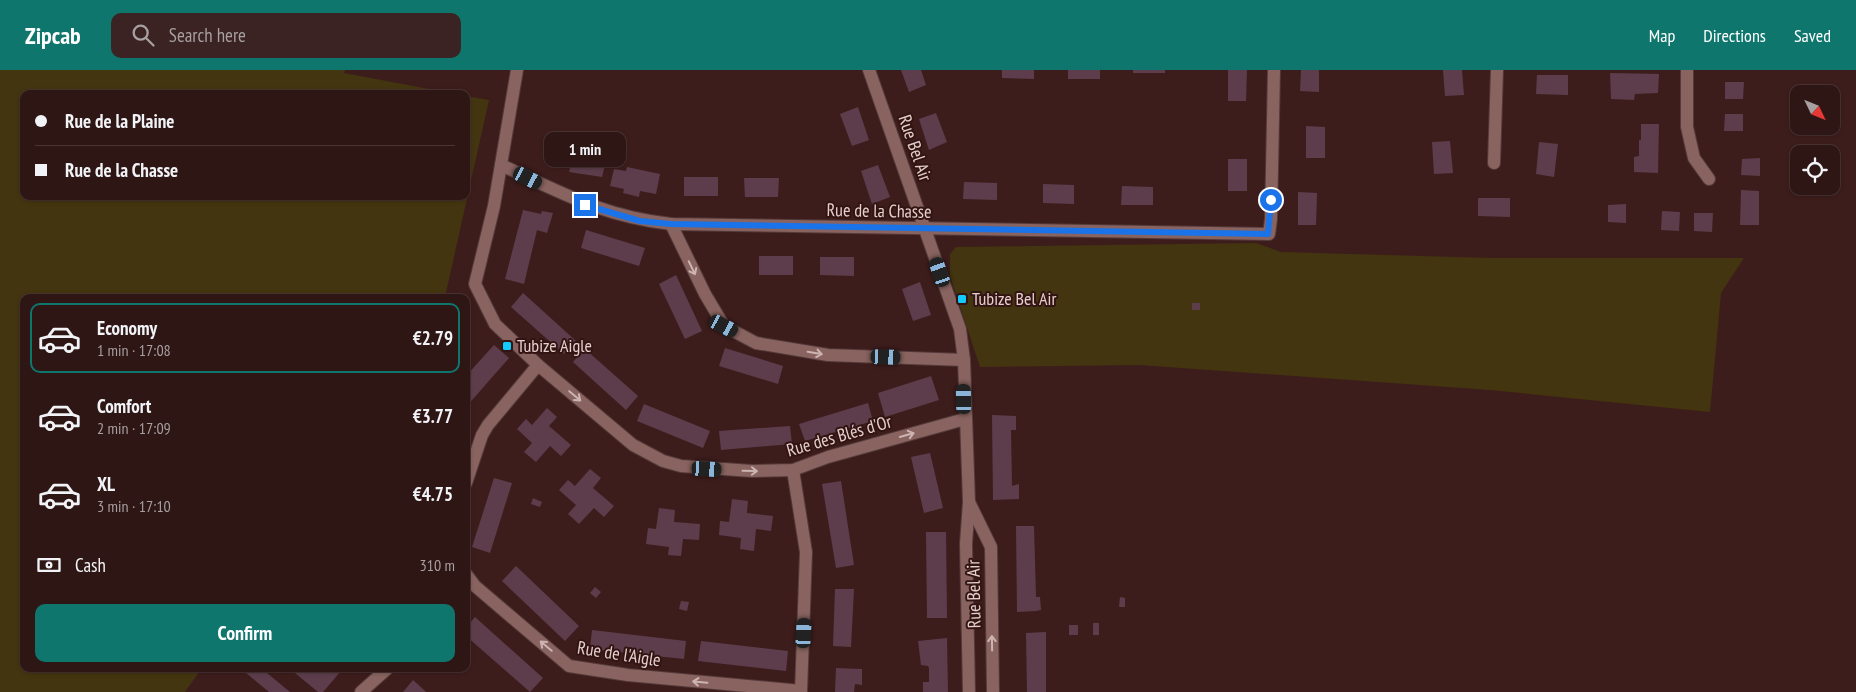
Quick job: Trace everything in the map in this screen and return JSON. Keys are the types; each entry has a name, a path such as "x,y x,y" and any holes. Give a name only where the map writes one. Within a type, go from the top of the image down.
{"street":[{"name":"Rue des Blés d'Or","path":"517,70 501,165 475,284 495,324 538,365 633,445 663,461 707,469 752,472 793,470 828,457 965,419"},
{"name":"Rue Bel Air","path":"869,70 960,329 964,360 969,502 966,544 969,692"},
{"name":"Rue de la Chasse","path":"501,165 585,205 626,218 671,224 1268,234 1271,219 1274,70"},
{"path":"1494,163 1497,70"},
{"path":"1687,70 1686,127 1694,158 1709,179"},
{"path":"671,224 705,294 724,326 756,343 828,355 964,360"},
{"path":"470,471 482,435 538,365"},
{"path":"793,470 806,552 801,692"},
{"name":"Rue Bel Air","path":"969,502 991,547 993,692"},
{"name":"Rue de l'Aigle","path":"471,590 569,666 628,675 801,692"},
{"path":"361,692 384,672"}],"shaded area":[{"path":"0,70 345,70 344,73 435,90 20,90 20,200 467,200 446,294 20,294 20,672 199,672 185,692 0,692"},
{"path":"470,97 489,100 470,185"},
{"path":"1256,243 1281,252 1491,258 1744,258 1721,293 1710,412 1490,390 1140,365 980,367 950,276 950,254 956,247"}],"building":[{"path":"901,70 921,70 926,85 909,92"},
{"path":"1002,70 1034,70 1034,79 1002,78"},
{"path":"1068,70 1100,70 1100,79 1068,79"},
{"path":"1133,70 1165,70 1165,73 1133,73"},
{"path":"1228,70 1247,70 1246,101 1228,101"},
{"path":"1301,70 1319,70 1319,92 1300,91"},
{"path":"1443,70 1462,70 1464,95 1445,96"},
{"path":"1610,73 1659,74 1658,93 1635,94 1634,100 1611,99"},
{"path":"1537,75 1568,75 1568,95 1536,94"},
{"path":"1725,82 1744,82 1743,99 1725,99"},
{"path":"858,107 869,140 852,146 840,114"},
{"path":"936,113 947,142 929,150 919,119"},
{"path":"1725,114 1743,114 1743,131 1724,131"},
{"path":"1641,124 1659,124 1658,173 1634,172 1634,157 1639,156"},
{"path":"1306,126 1325,127 1325,158 1306,158"},
{"path":"1450,141 1453,173 1434,174 1432,142"},
{"path":"1539,142 1558,144 1554,177 1536,174"},
{"path":"573,155 605,165 602,177 569,172"},
{"path":"1760,158 1760,176 1741,175 1742,159"},
{"path":"1228,159 1247,159 1247,191 1228,191"},
{"path":"878,165 890,197 872,204 861,171"},
{"path":"627,167 660,174 656,194 640,191 639,197 623,193 624,189 610,186 614,169 626,171"},
{"path":"684,177 718,177 718,196 684,196"},
{"path":"744,178 779,178 778,197 745,197"},
{"path":"964,182 997,183 997,200 963,199"},
{"path":"1043,184 1074,185 1074,204 1043,203"},
{"path":"1122,186 1153,187 1153,205 1121,205"},
{"path":"1741,190 1759,191 1759,225 1740,225"},
{"path":"1298,192 1317,193 1316,225 1298,225"},
{"path":"1478,198 1510,198 1510,217 1478,216"},
{"path":"1626,204 1626,223 1608,222 1608,205"},
{"path":"523,210 541,214 542,211 553,213 547,233 537,230 524,284 505,279"},
{"path":"1662,211 1680,212 1679,231 1661,230"},
{"path":"1694,213 1713,213 1712,232 1694,231"},
{"path":"586,230 645,248 639,266 581,248"},
{"path":"759,256 793,256 793,275 759,275"},
{"path":"820,257 854,257 854,276 820,275"},
{"path":"676,275 702,331 685,339 659,284"},
{"path":"920,282 931,315 913,321 902,289"},
{"path":"523,293 576,341 564,354 511,307"},
{"path":"1192,303 1200,303 1200,310 1192,310"},
{"path":"494,345 509,358 470,402 470,372"},
{"path":"725,348 783,366 778,384 719,366"},
{"path":"585,349 638,396 626,410 573,362"},
{"path":"931,376 939,400 885,417 878,393"},
{"path":"868,403 873,421 805,441 799,424"},
{"path":"644,404 710,431 703,448 637,421"},
{"path":"547,408 557,417 549,426 571,445 561,456 550,446 536,462 524,452 532,443 517,429 526,419 532,425"},
{"path":"992,415 1016,416 1016,430 1011,430 1012,486 1019,484 1019,499 993,500"},
{"path":"790,426 792,444 721,450 719,431"},
{"path":"930,453 943,508 924,513 911,457"},
{"path":"590,469 601,478 593,488 614,506 604,517 594,508 579,524 568,514 576,505 559,490 568,480 575,486"},
{"path":"494,478 512,483 490,553 472,547"},
{"path":"841,481 854,565 836,568 822,484"},
{"path":"533,498 542,502 540,507 531,504"},
{"path":"732,499 748,501 747,513 773,516 771,531 756,529 754,551 740,549 741,538 719,535 720,521 729,522"},
{"path":"659,508 675,510 674,522 700,524 699,540 683,539 681,556 668,555 669,547 646,544 648,528 656,529"},
{"path":"1016,526 1034,526 1036,597 1040,597 1041,610 1017,612"},
{"path":"926,532 946,532 947,618 927,618"},
{"path":"516,566 579,626 565,641 502,581"},
{"path":"595,587 601,592 596,598 590,593"},
{"path":"835,589 854,589 851,647 833,646"},
{"path":"1120,597 1125,598 1125,607 1119,607"},
{"path":"681,601 689,602 687,611 679,609"},
{"path":"475,617 543,678 530,692 470,640 470,623"},
{"path":"1093,623 1099,623 1099,635 1093,635"},
{"path":"1069,625 1078,625 1078,635 1069,635"},
{"path":"592,630 686,641 684,659 590,649"},
{"path":"1046,632 1046,692 1027,692 1026,633"},
{"path":"947,638 948,692 923,692 923,682 929,682 929,668 928,666 921,665 918,641"},
{"path":"701,641 788,651 786,671 698,661"},
{"path":"836,668 862,669 862,685 855,684 854,692 835,692"},
{"path":"245,672 266,672 290,692 269,692"},
{"path":"294,672 340,672 323,692 318,692"},
{"path":"413,680 424,690 426,692 403,692"}],"place":[{"name":"Tubize Bel Air","path":"962,299"},
{"name":"Tubize Aigle","path":"507,346"}],"route":[{"path":"585,205 640,221 671,224 1268,234 1271,219 1271,200"}]}
